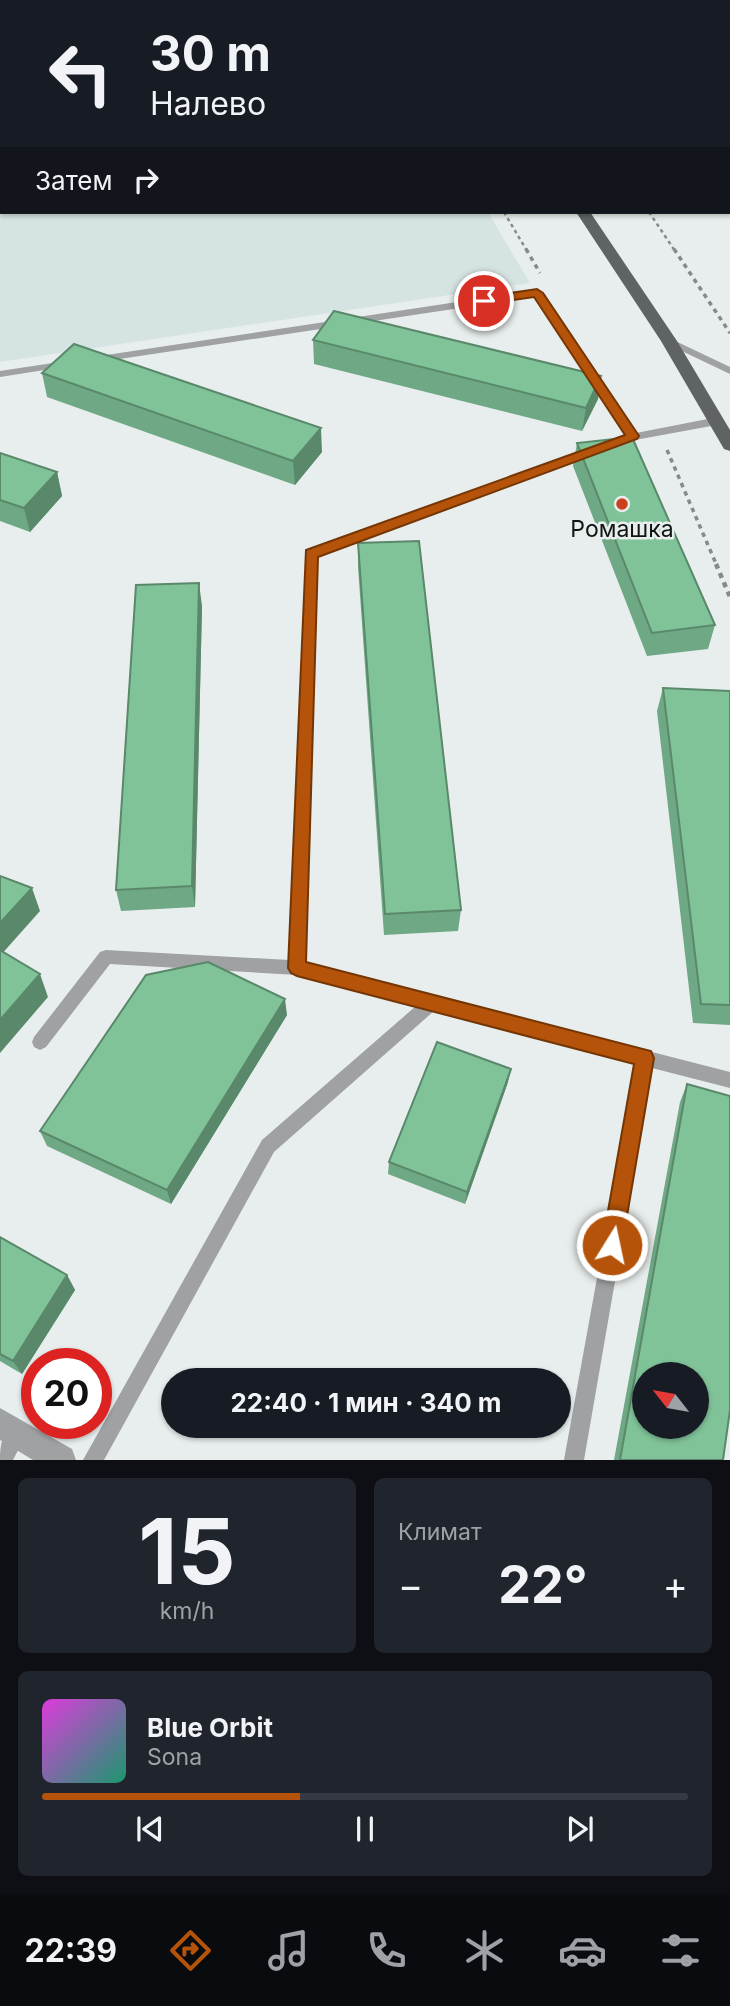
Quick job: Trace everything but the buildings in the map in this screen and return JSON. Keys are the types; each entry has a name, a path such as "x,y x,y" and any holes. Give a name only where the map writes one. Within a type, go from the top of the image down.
{"main road":[{"path":"584,214 669,341 730,444"}],"street":[{"path":"9,1428 61,1460"}],"lane":[{"path":"0,374 537,293 632,436"},
{"path":"669,341 729,370"},
{"path":"297,968 311,554 632,436 718,421"},
{"path":"40,1042 106,957 297,968 730,1080"},
{"path":"93,1460 268,1146 432,1002"},
{"path":"574,1460 645,1058"},
{"path":"2,1460 9,1428"}],"path":[{"path":"650,214 730,333"},
{"path":"659,432 730,597"}],"shaded area":[{"path":"0,214 489,214 530,283 0,362"}],"place":[{"name":"Ромашка","path":"622,504"}],"route":[{"path":"484,301 537,293 632,436 311,554 297,968 645,1058 612,1245"}]}
